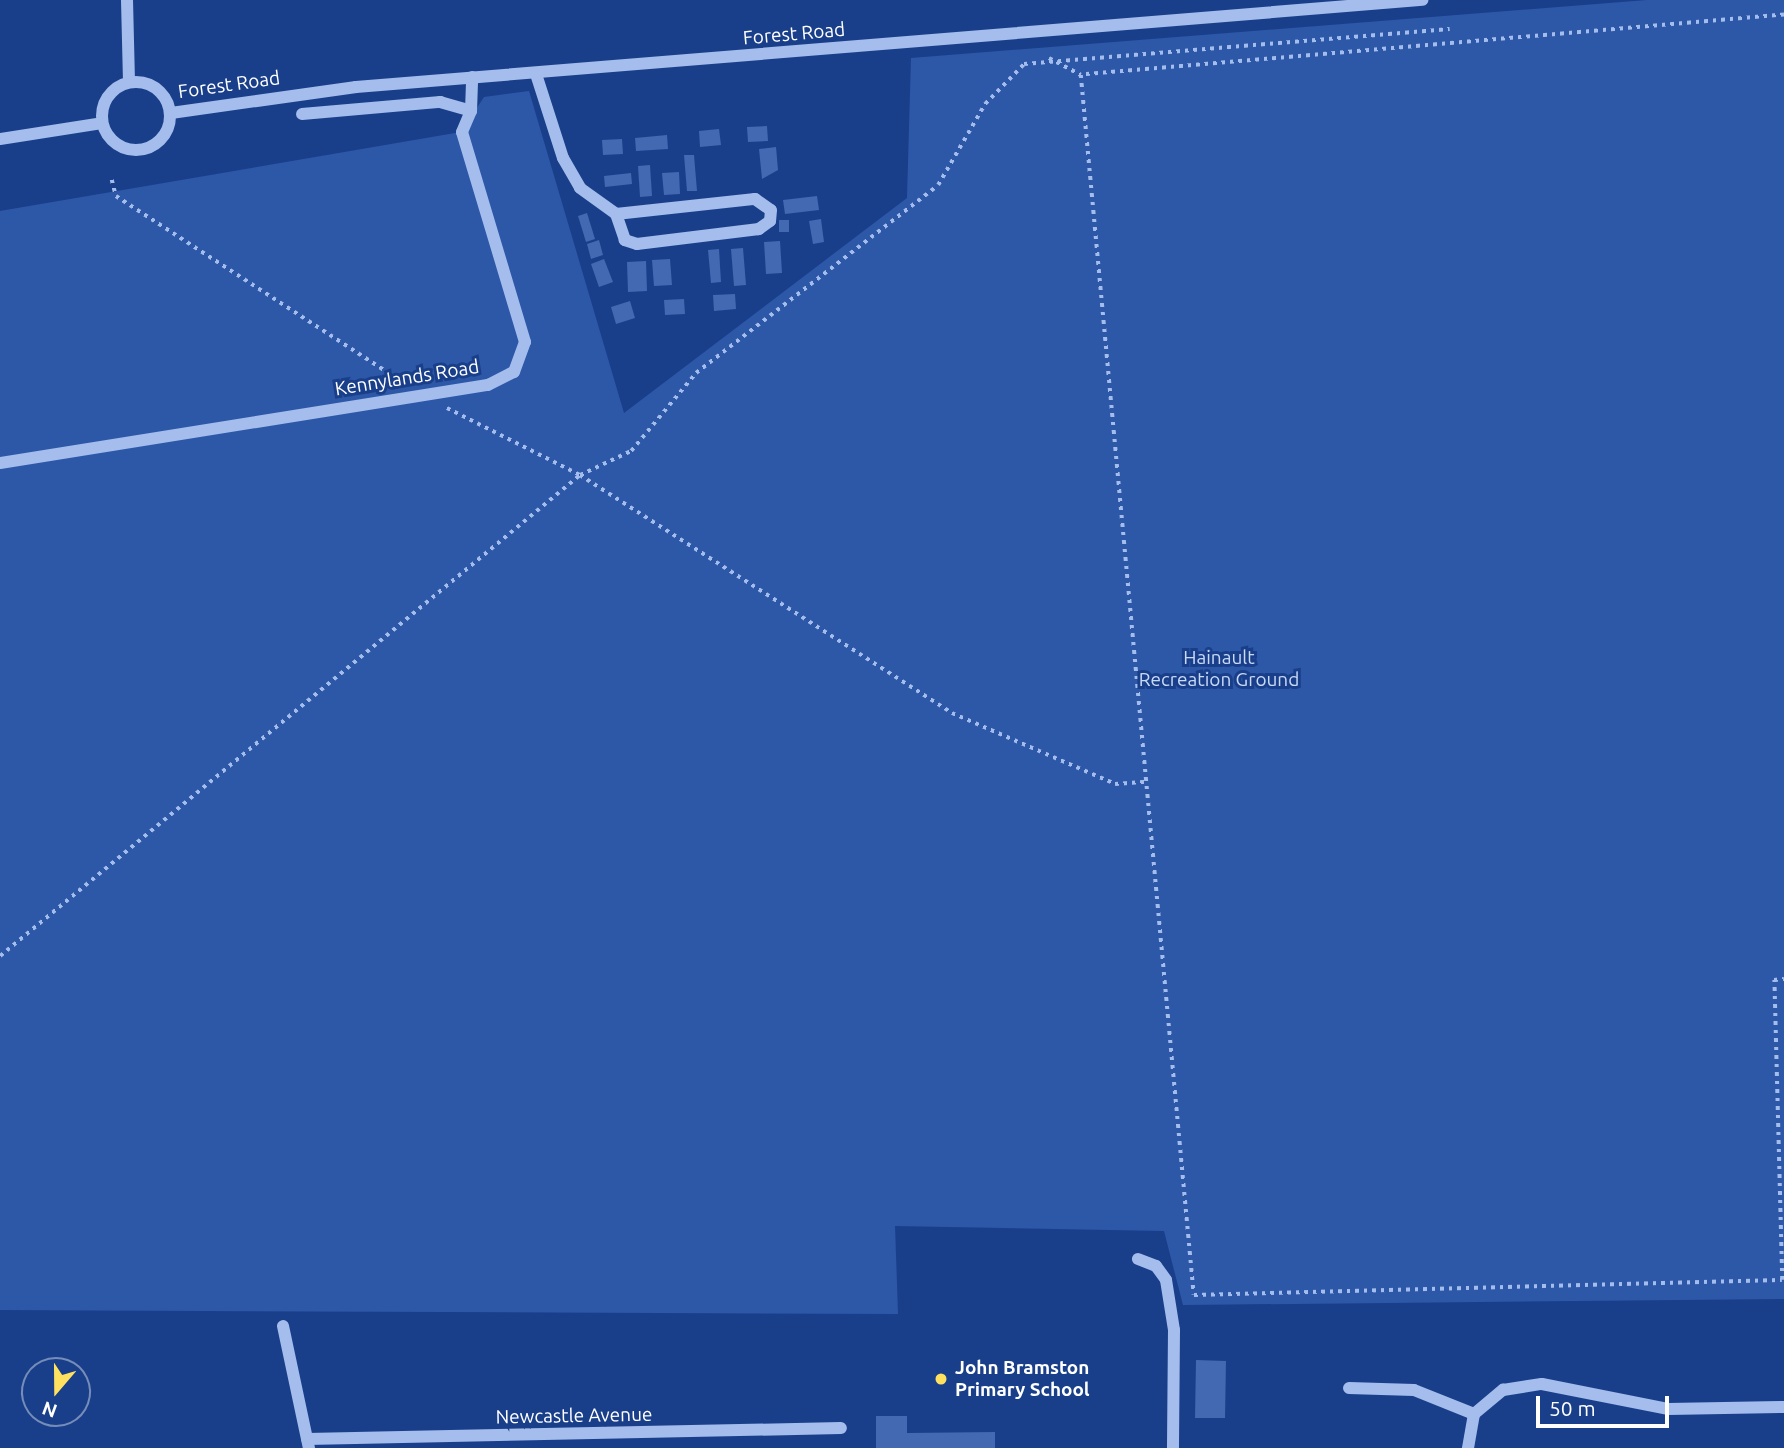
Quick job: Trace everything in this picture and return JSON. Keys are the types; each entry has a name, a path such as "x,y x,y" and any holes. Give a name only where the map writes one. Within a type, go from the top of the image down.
{"street":[{"path":"127,0 129,82"},
{"name":"Forest Road","path":"170,113 471,78 1422,0"},
{"path":"536,74 563,158 580,188 616,214 625,240 637,244 759,229 770,221 771,210 755,199 616,214"},
{"name":"Kennylands Road","path":"0,463 488,385 514,372 525,342 462,132 471,111 471,78"},
{"path":"129,82 154,85 170,113 164,136 142,150 119,146 102,123 105,99 129,82"},
{"path":"302,114 440,102 471,111"},
{"path":"0,139 102,123"},
{"path":"1138,1259 1156,1266 1166,1280 1174,1329 1173,1448"},
{"path":"283,1326 308,1443"},
{"path":"1468,1448 1474,1414 1503,1390 1542,1384 1668,1409 1784,1407"},
{"path":"1349,1388 1414,1390 1474,1414"},
{"name":"Newcastle Avenue","path":"308,1443 526,1442 841,1427"},
{"path":"727,1433 727,1448"}],"path":[{"path":"1049,58 1081,75 1784,15"},
{"path":"1081,75 1194,1295 1783,1280 1774,980 1784,979"},
{"path":"0,956 580,475 952,713 1115,784 1146,782"}],"green space":[{"name":"Hainault Recreation Ground","path":"1647,0 1784,0 1784,1299 1183,1305 1164,1231 895,1226 898,1314 0,1310 0,211 461,132 484,97 529,91 624,413 907,198 911,58"}],"building":[{"path":"767,126 768,141 748,142 747,127"},
{"path":"719,129 721,145 700,147 699,131"},
{"path":"667,135 668,149 636,151 635,138"},
{"path":"622,139 623,154 603,155 602,140"},
{"path":"776,147 778,170 762,179 759,149"},
{"path":"684,155 694,155 697,191 687,191"},
{"path":"650,165 652,196 640,197 638,166"},
{"path":"679,172 680,194 664,195 662,173"},
{"path":"631,173 632,184 605,187 604,176"},
{"path":"817,196 819,210 785,214 783,200"},
{"path":"587,213 595,239 586,242 578,216"},
{"path":"821,219 824,242 813,244 809,221"},
{"path":"779,220 789,220 789,232 779,232"},
{"path":"599,240 603,255 591,259 587,244"},
{"path":"780,241 782,273 766,274 764,242"},
{"path":"743,248 746,285 734,286 731,249"},
{"path":"719,249 721,282 711,283 708,250"},
{"path":"604,259 613,282 599,287 591,264"},
{"path":"670,259 672,285 654,286 652,260"},
{"path":"646,261 647,291 628,292 627,262"},
{"path":"735,294 736,309 714,311 713,295"},
{"path":"684,299 685,314 665,315 664,300"},
{"path":"630,301 635,318 616,324 611,307"},
{"path":"1196,1360 1226,1361 1225,1418 1195,1418"},
{"path":"876,1416 907,1416 907,1433 995,1432 995,1448 876,1448"}],"place":[{"name":"John Bramston Primary School","path":"941,1379"}]}
